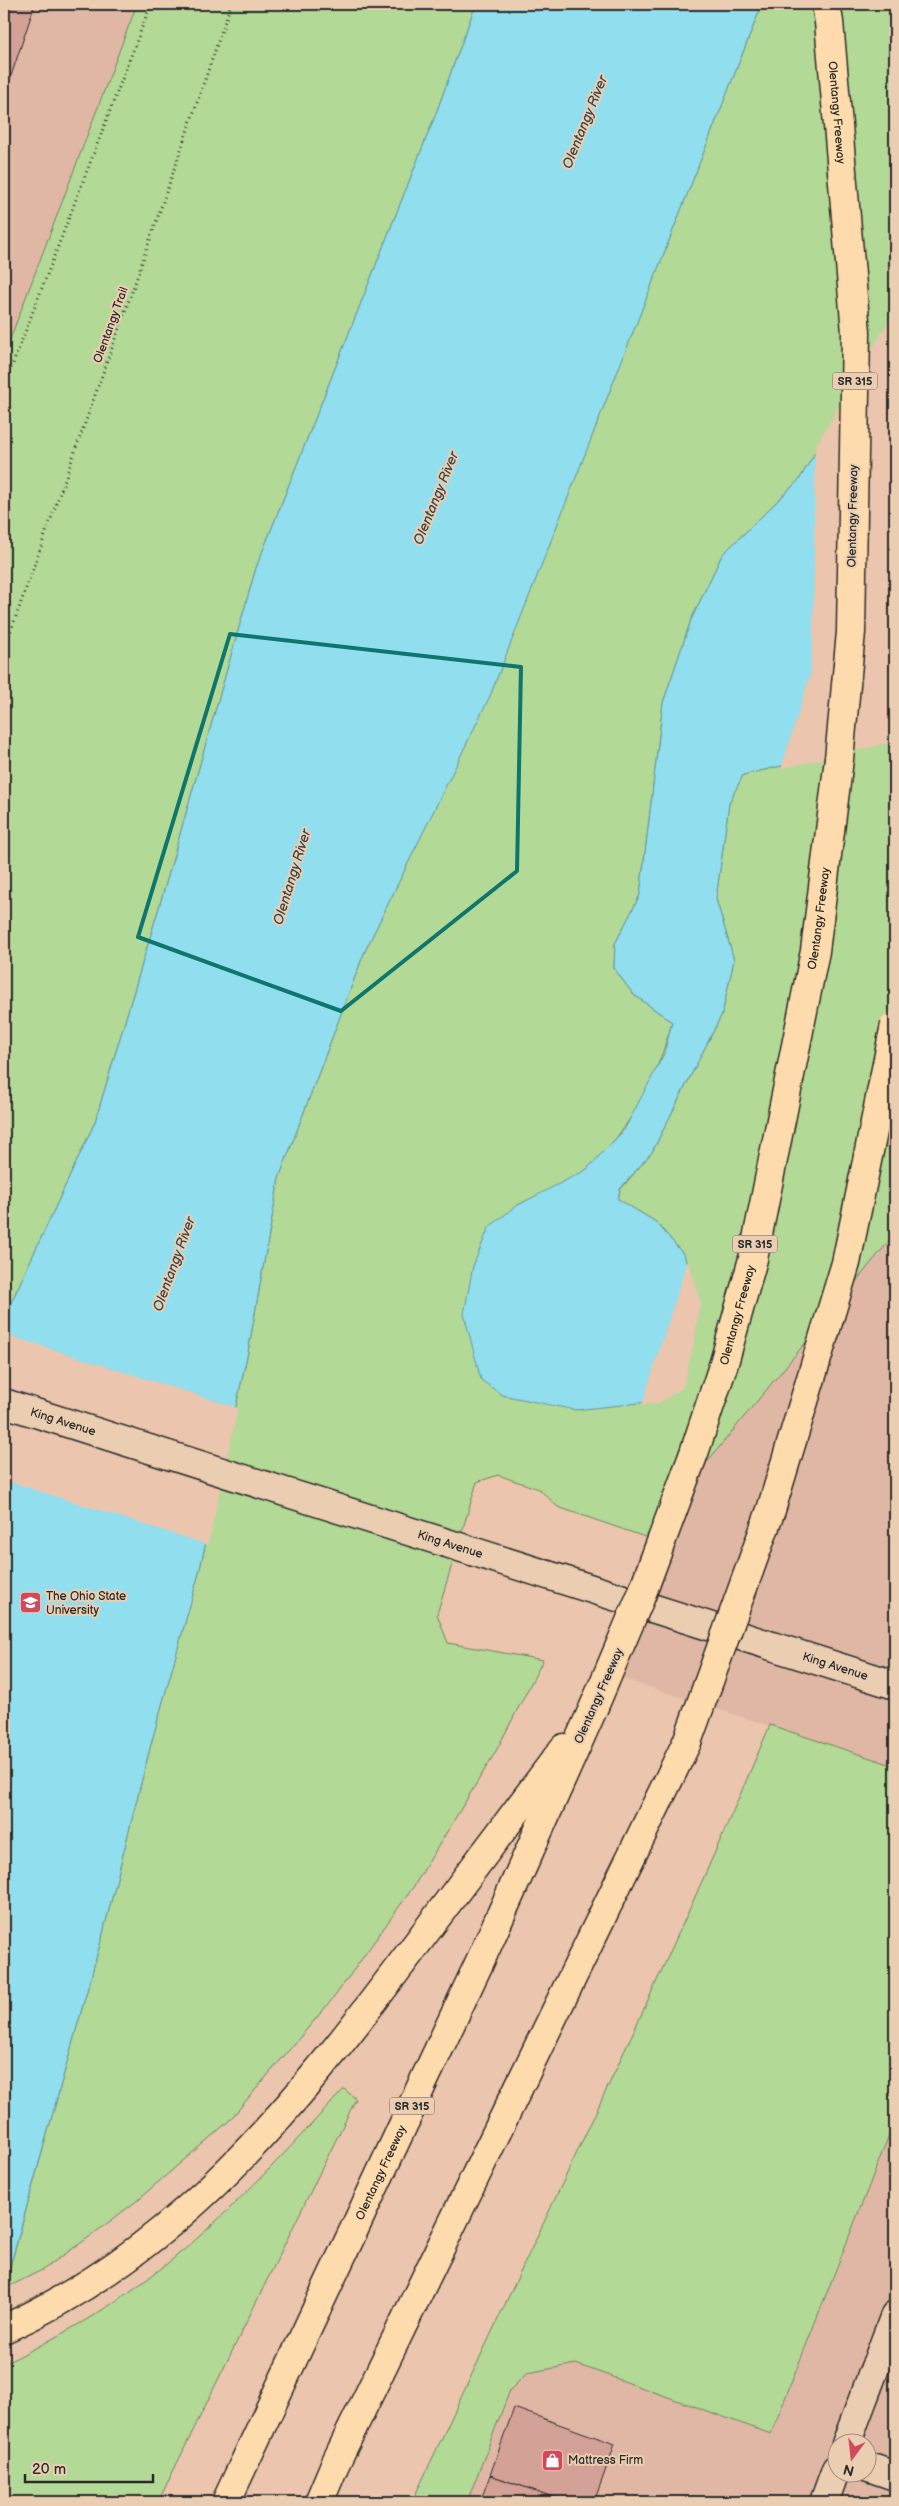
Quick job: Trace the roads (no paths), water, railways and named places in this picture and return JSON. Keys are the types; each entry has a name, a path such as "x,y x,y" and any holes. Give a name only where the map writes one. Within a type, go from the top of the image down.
{"highway":[{"name":"Olentangy Freeway","path":"226,2502 482,1957 616,1658 694,1453 724,1363 752,1259 815,952 839,759 851,632 856,332 826,4"},
{"path":"318,2502 687,1742 771,1510 846,1262 895,1025"},
{"path":"4,2330 84,2288 137,2251 232,2170 277,2122 335,2052 593,1709"}],"street":[{"name":"King Avenue","path":"4,1403 895,1685"},
{"path":"850,2434 895,2315"},
{"path":"876,2469 895,2476"},
{"path":"824,2502 830,2484"}],"water":[{"name":"Olentangy River","path":"476,4 762,4 490,696 364,953 279,1178 248,1352 199,1573 151,1744 102,1937 4,2288 4,1327 10,1305 95,1122 163,894 256,568 435,116"},
{"path":"892,322 895,739 743,775 729,803 716,899 734,960 722,1014 652,1152 620,1189 618,1199 656,1222 684,1255 698,1301 658,1401 575,1410 502,1395 481,1380 464,1314 473,1266 489,1227 516,1206 586,1170 624,1130 664,1054 672,1022 633,994 614,968 615,944 640,895 663,703 691,620 722,555 799,480"}],"place":[{"name":"The Ohio State University","path":"30,1603"},
{"name":"Mattress Firm","path":"552,2460"}]}
